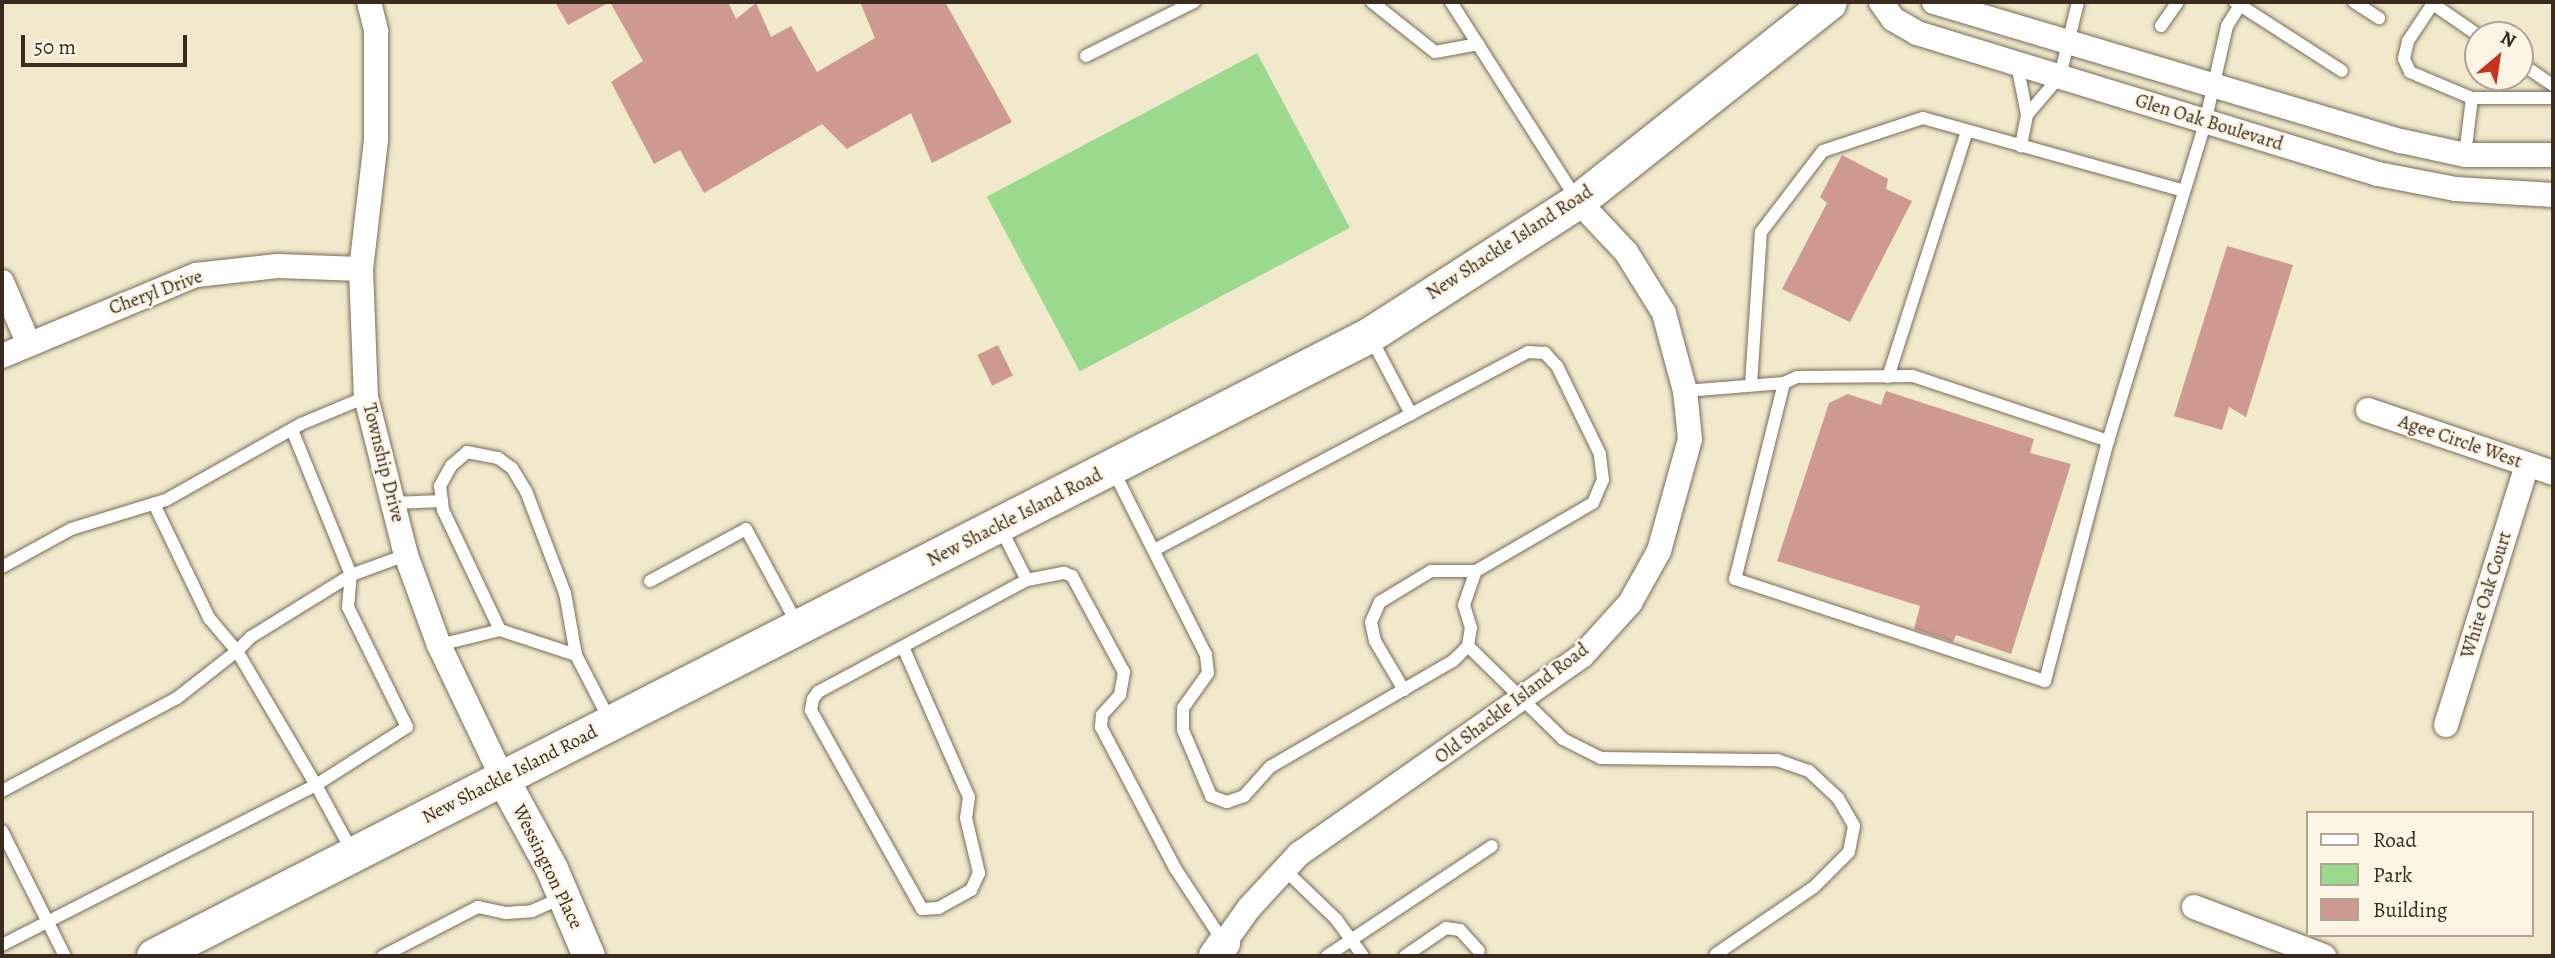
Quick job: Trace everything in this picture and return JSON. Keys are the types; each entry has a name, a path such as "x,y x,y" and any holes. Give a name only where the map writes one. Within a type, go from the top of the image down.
{"main road":[{"name":"New Shackle Island Road","path":"154,956 1000,527 1369,335 1578,201 1829,2"}],"street":[{"name":"Township Drive","path":"369,2 376,31 376,140 361,269 366,397 406,555 439,645 503,779"},
{"name":"Glen Oak Boulevard","path":"1881,2 1893,19 1917,33 2205,123 2418,183 2513,195 2553,195"},
{"name":"Glen Oak Boulevard","path":"1934,2 2333,124 2465,156 2553,155"},
{"name":"Old Shackle Island Road","path":"1219,950 1299,855 1582,656 1630,603 1659,551 1690,439 1685,391 1664,313 1626,251 1578,201"},
{"name":"Cheryl Drive","path":"2,356 28,342 196,275 278,266 361,269"},
{"path":"2,282 28,342"},
{"name":"Agee Circle West","path":"2368,410 2553,473"},
{"name":"White Oak Court","path":"2446,725 2527,465"},
{"name":"Wessington Place","path":"503,779 564,897 589,956"},
{"path":"2194,907 2324,956"}],"lane":[{"path":"1086,56 1194,2"},
{"path":"1371,2 1435,52 1478,44"},
{"path":"2027,115 2060,76 2078,2"},
{"path":"2161,26 2178,2"},
{"path":"2354,2 2379,18"},
{"path":"1457,3 1478,44 1578,201"},
{"path":"1784,383 1735,579 2045,681 2108,441 2205,123 2211,86 2227,26 2239,3 2342,71"},
{"path":"2464,25 2434,3 2408,41 2404,60 2410,72 2472,97 2553,97"},
{"path":"2017,63 2027,115 2021,146"},
{"path":"2534,72 2553,85"},
{"path":"2465,156 2472,97"},
{"path":"1752,385 1761,232 1823,151 1923,118 1966,134 2021,146 2184,191"},
{"path":"1888,377 1966,134"},
{"path":"1369,335 1411,414"},
{"path":"1153,550 1528,352 1545,353 1557,366 1600,454 1603,480 1593,503 1476,571 1431,571 1380,602 1371,622 1375,640 1404,690"},
{"path":"1685,391 1784,383 1797,377 1913,376 2108,441"},
{"path":"2,567 71,529 154,504 292,430 366,397"},
{"path":"2,946 316,785 407,727 348,607 351,575 292,430"},
{"path":"499,630 442,501 440,486 451,466 467,452 498,458 512,468 526,491 565,593 576,655 612,724"},
{"path":"1112,468 1206,655 1208,673 1183,708 1183,730 1211,796 1227,802 1244,796 1270,768 1452,661 1468,646 1471,628 1464,605 1476,571"},
{"path":"392,503 442,501"},
{"path":"154,504 209,618 237,651 353,853"},
{"path":"1000,527 1027,580"},
{"path":"650,581 746,529 800,629"},
{"path":"2,791 177,698 251,637 351,575 406,555"},
{"path":"903,647 969,797 966,818 979,873 971,890 929,911 917,901 811,710 818,692 1027,580 1072,576 1111,648 1125,681 1120,695 1102,715 1101,727 1219,950"},
{"path":"439,645 499,630 576,655"},
{"path":"1468,646 1563,739 1601,758 1777,760 1809,771 1838,797 1854,826 1849,852 1814,887 1716,954"},
{"path":"2,831 65,956"},
{"path":"1327,956 1492,846"},
{"path":"1284,870 1336,919 1363,956"},
{"path":"383,956 478,908 506,913 532,911 564,897"},
{"path":"1405,956 1446,928 1460,930 1479,951"}],"green space":[{"path":"1257,53 1350,228 1080,371 987,197"}],"building":[{"path":"555,2 610,2 568,25"},
{"path":"610,2 728,2 736,19 756,3 771,37 791,26 817,72 875,38 860,2 945,2 1012,122 932,163 911,113 847,149 822,124 704,193 680,150 654,164 611,82 643,61"},
{"path":"1842,155 1888,179 1886,189 1912,201 1850,322 1782,289 1827,203 1820,197"},
{"path":"2227,246 2293,265 2246,417 2229,407 2222,430 2174,416"},
{"path":"998,345 1013,376 992,386 977,355"},
{"path":"1886,391 2034,439 2030,453 2071,464 2011,654 1956,635 1953,642 1914,629 1920,606 1777,561 1829,403 1848,394 1881,405"}]}
